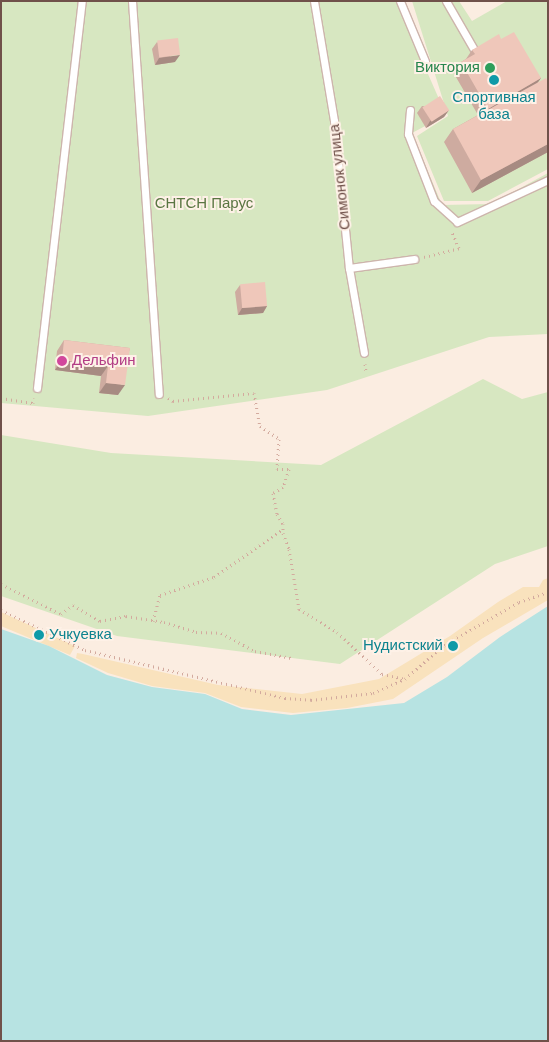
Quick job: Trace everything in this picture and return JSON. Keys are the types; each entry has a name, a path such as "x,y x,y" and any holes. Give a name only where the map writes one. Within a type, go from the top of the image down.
{"lane":[{"path":"37,388 82,1"},
{"path":"132,1 159,394"},
{"name":"Симонок улица","path":"314,1 334,121 349,268 364,353"},
{"path":"400,1 425,61"},
{"path":"446,1 476,53"},
{"path":"410,110 408,134 434,200 457,222 548,180"},
{"path":"349,268 414,259"}],"path":[{"path":"414,259 460,248 452,233 457,222"},
{"path":"1,398 33,403 37,388"},
{"path":"159,394 174,401 254,392 260,426 279,439 277,469 289,469 283,487 272,493 289,549 299,609 337,632 382,674 405,679"},
{"path":"153,621 160,596 214,577 283,528"},
{"path":"1,584 62,614 73,605 100,621 126,616 196,632 221,633 255,651 291,658"},
{"path":"1,610 85,650 285,698 311,700 373,693 405,679 444,644 519,602 548,592"}],"green space":[{"name":"СНТСН Парус","path":"1,1 396,1 446,115 412,133 442,205 491,204 548,173 548,334 489,337 327,390 148,416 1,403"},
{"name":"Виктория","path":"412,1 459,1 472,21 507,1 548,1 548,169 488,201 444,201 417,136 448,116"},
{"path":"483,379 522,399 548,392 548,546 495,564 340,664 117,636 1,596 1,435 111,453 321,465"}],"sand":[{"name":"Нудистский","path":"548,578 548,600 483,638 393,699 347,708 293,713 241,707 205,693 152,686 108,673 76,658 77,653 218,685 302,694 379,679 450,636 523,587 539,587 543,580"},
{"name":"Учкуевка","path":"1,612 75,646 70,655 1,626"}],"water":[{"path":"548,606 548,1041 1,1041 1,629 49,646 107,675 152,687 205,694 242,709 291,715 404,703 447,677 500,637"}],"building":[{"name":"Спортивная база","path":"514,32 541,78 488,109 461,62 475,54 472,50 499,34 501,39"},
{"path":"178,38 180,55 159,57 157,41"},
{"path":"546,78 548,82 548,144 481,180 453,129"},
{"path":"440,96 449,110 432,122 422,107"},
{"path":"265,282 267,306 242,308 240,284"},
{"path":"64,340 130,348 125,385 106,383 108,366 62,360"}],"place":[{"name":"Виктория","path":"490,68"},
{"name":"Спортивная база","path":"494,80"},
{"name":"Дельфин","path":"62,361"},
{"name":"Учкуевка","path":"39,635"},
{"name":"Нудистский","path":"453,646"}]}
